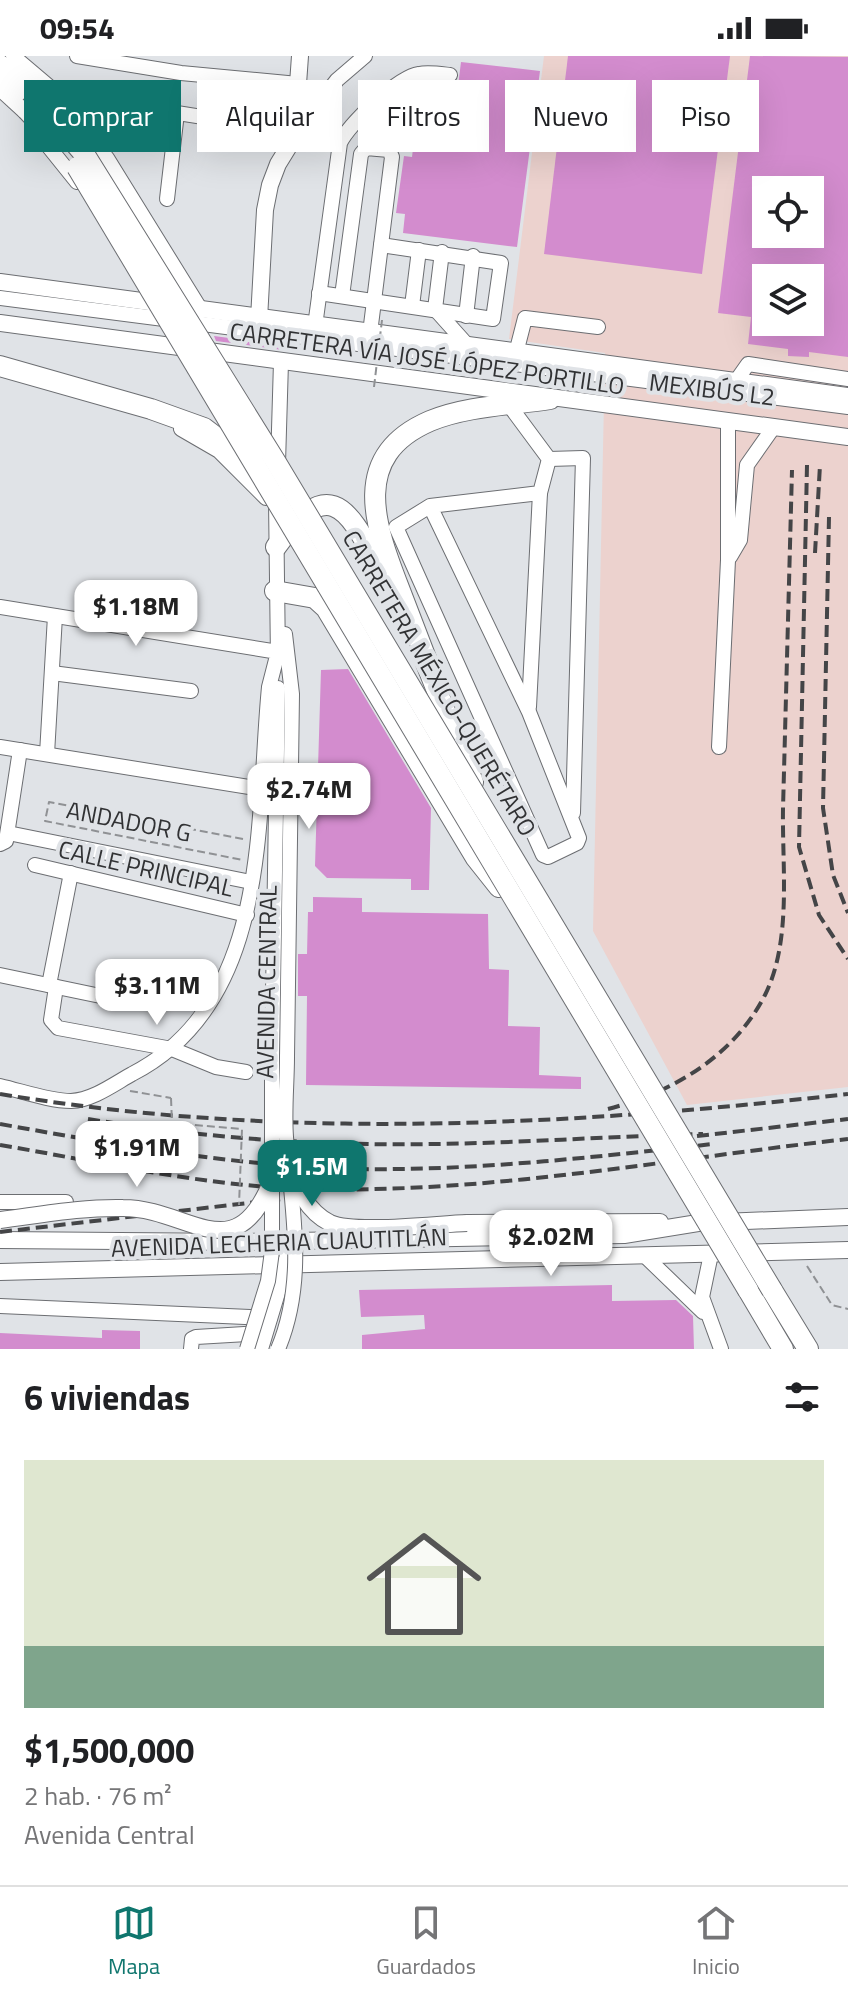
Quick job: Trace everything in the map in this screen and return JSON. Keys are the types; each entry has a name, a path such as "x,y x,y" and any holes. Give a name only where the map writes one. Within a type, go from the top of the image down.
{"highway":[{"name":"CARRETERA MÉXICO-QUERÉTARO","path":"0,65 24,95"},
{"name":"CARRETERA MÉXICO-QUERÉTARO","path":"0,88 24,99"},
{"name":"CARRETERA MÉXICO-QUERÉTARO","path":"67,152 261,472 520,913 779,1344"},
{"name":"CARRETERA MÉXICO-QUERÉTARO","path":"82,152 478,797 808,1349"},
{"path":"0,366 151,409 204,428 261,472"},
{"path":"478,797 378,534 373,513 377,476 392,449 429,422 550,399"},
{"path":"276,547 304,511 325,506 347,514 368,546 432,674"},
{"path":"275,591 315,598 336,623 476,858 520,913"}],"main road":[{"path":"298,80 300,56"},
{"path":"259,319 265,210 270,185 287,152"},
{"name":"CARRETERA VÍA JOSÉ LÓPEZ PORTILLO","path":"0,282 848,396"},
{"name":"CARRETERA VÍA JOSÉ LÓPEZ PORTILLO","path":"0,323 848,437"},
{"path":"288,1164 303,1200 332,1224 353,1227 621,1220 698,1223"},
{"path":"0,1220 95,1209 134,1208 203,1229 223,1230 253,1218 262,1206 272,1180"},
{"name":"AVENIDA LECHERIA CUAUTITLÁN","path":"0,1240 287,1241 624,1235 698,1223 848,1217"},
{"name":"AVENIDA LECHERIA CUAUTITLÁN","path":"0,1272 848,1250"}],"street":[{"path":"13,56 41,80"},
{"path":"181,73 183,56"},
{"path":"337,80 365,56"},
{"path":"83,57 181,73 255,80"},
{"path":"315,326 340,143 345,131 408,79 418,74 450,75"},
{"path":"0,88 66,165 132,263 153,304"},
{"path":"342,296 361,154 366,148 389,150 392,157 370,333"},
{"path":"102,152 201,310"},
{"path":"167,199 172,152"},
{"path":"319,293 493,319 501,268 497,261 381,245"},
{"path":"412,306 419,250"},
{"path":"442,252 435,309 469,347"},
{"path":"466,316 473,256"},
{"name":"MEXIBÚS L2","path":"0,298 848,407"},
{"name":"MEXIBÚS L2","path":"0,316 848,429"},
{"path":"516,353 525,318 598,327"},
{"name":"AVENIDA CENTRAL","path":"247,1349 268,1281 272,1251 278,652 275,591 281,362"},
{"path":"736,381 748,364 848,379"},
{"path":"0,375 194,435 243,471 270,504 276,517"},
{"path":"509,405 549,459"},
{"path":"719,747 728,560 728,422"},
{"path":"728,560 740,540 747,465 773,428"},
{"path":"549,459 583,458 572,821"},
{"path":"529,712 540,493 549,459"},
{"path":"430,506 529,712 579,841 545,857 397,530 399,524 430,506 540,493"},
{"path":"0,607 278,652 269,687 262,789 247,915 234,958 215,996 194,1026 172,1049 89,1097 69,1101 0,1086"},
{"name":"AVENIDA CENTRAL","path":"277,615 288,652 292,694 287,1057 288,1164 297,1251 296,1287 278,1349"},
{"path":"47,754 55,616"},
{"path":"52,673 191,691"},
{"path":"0,747 262,789"},
{"path":"20,750 4,840 251,882"},
{"name":"CALLE PRINCIPAL","path":"35,865 247,915"},
{"path":"71,873 53,986 53,1024 172,1049 216,1067 246,1072"},
{"path":"0,975 110,998"},
{"path":"0,1202 66,1202"},
{"path":"261,1349 286,1266 287,1241"},
{"path":"711,1254 701,1287 706,1316 721,1349"},
{"path":"645,1256 706,1316"},
{"path":"0,1306 268,1326"},
{"path":"191,1349 192,1339 217,1342 268,1326"}],"path":[{"path":"374,387 382,320"},
{"name":"ANDADOR G","path":"253,862 45,821 49,802 256,841"},
{"path":"124,1079 131,1094 171,1098 172,1123 242,1129 238,1214"},
{"path":"798,1252 832,1305 848,1309"}],"shaded area":[{"path":"544,56 848,56 848,1087 687,1105 593,931 605,353 509,339 532,152 636,152 636,80 541,80"}],"building":[{"path":"568,56 730,56 727,80 652,80 652,152 718,152 702,274 544,254 556,152 636,152 636,80 565,80"},
{"path":"750,56 848,57 848,357 809,352 809,357 788,356 788,349 748,344 751,317 718,313 738,152 759,152 759,80 747,80"},
{"path":"461,62 540,71 539,80 505,80 505,152 529,152 517,247 403,233 405,214 396,213 404,156 412,157 413,152 489,152 489,80 459,80"},
{"path":"214,336 284,345 283,350 216,341"},
{"path":"348,669 431,808 429,890 411,890 411,879 327,878 315,866 321,670"},
{"path":"313,897 362,898 362,912 488,914 489,969 509,970 508,1026 540,1027 539,1075 581,1077 581,1089 306,1085 307,996 298,996 298,954 307,954 308,912 313,912"},
{"path":"612,1285 612,1301 676,1300 693,1316 694,1349 362,1349 362,1335 425,1329 424,1315 361,1317 359,1290"},
{"path":"102,1330 140,1331 140,1349 0,1349 0,1333 102,1338"}],"railway":[{"path":"807,465 799,847 819,915 848,959"},
{"path":"815,553 820,465"},
{"path":"608,1109 678,1082 719,1053 752,1017 773,974 784,904 783,809 792,470"},
{"path":"829,517 823,808 833,875 848,913"},
{"path":"0,1094 106,1109 212,1118 424,1124 636,1114 848,1094"},
{"path":"88,1119 217,1136 347,1144 703,1134"},
{"path":"697,1136 848,1119"},
{"path":"0,1124 221,1159 355,1169 489,1165 713,1144"},
{"path":"0,1145 229,1183 306,1189 374,1189 510,1181 848,1139"},
{"path":"0,1232 299,1197"}]}
